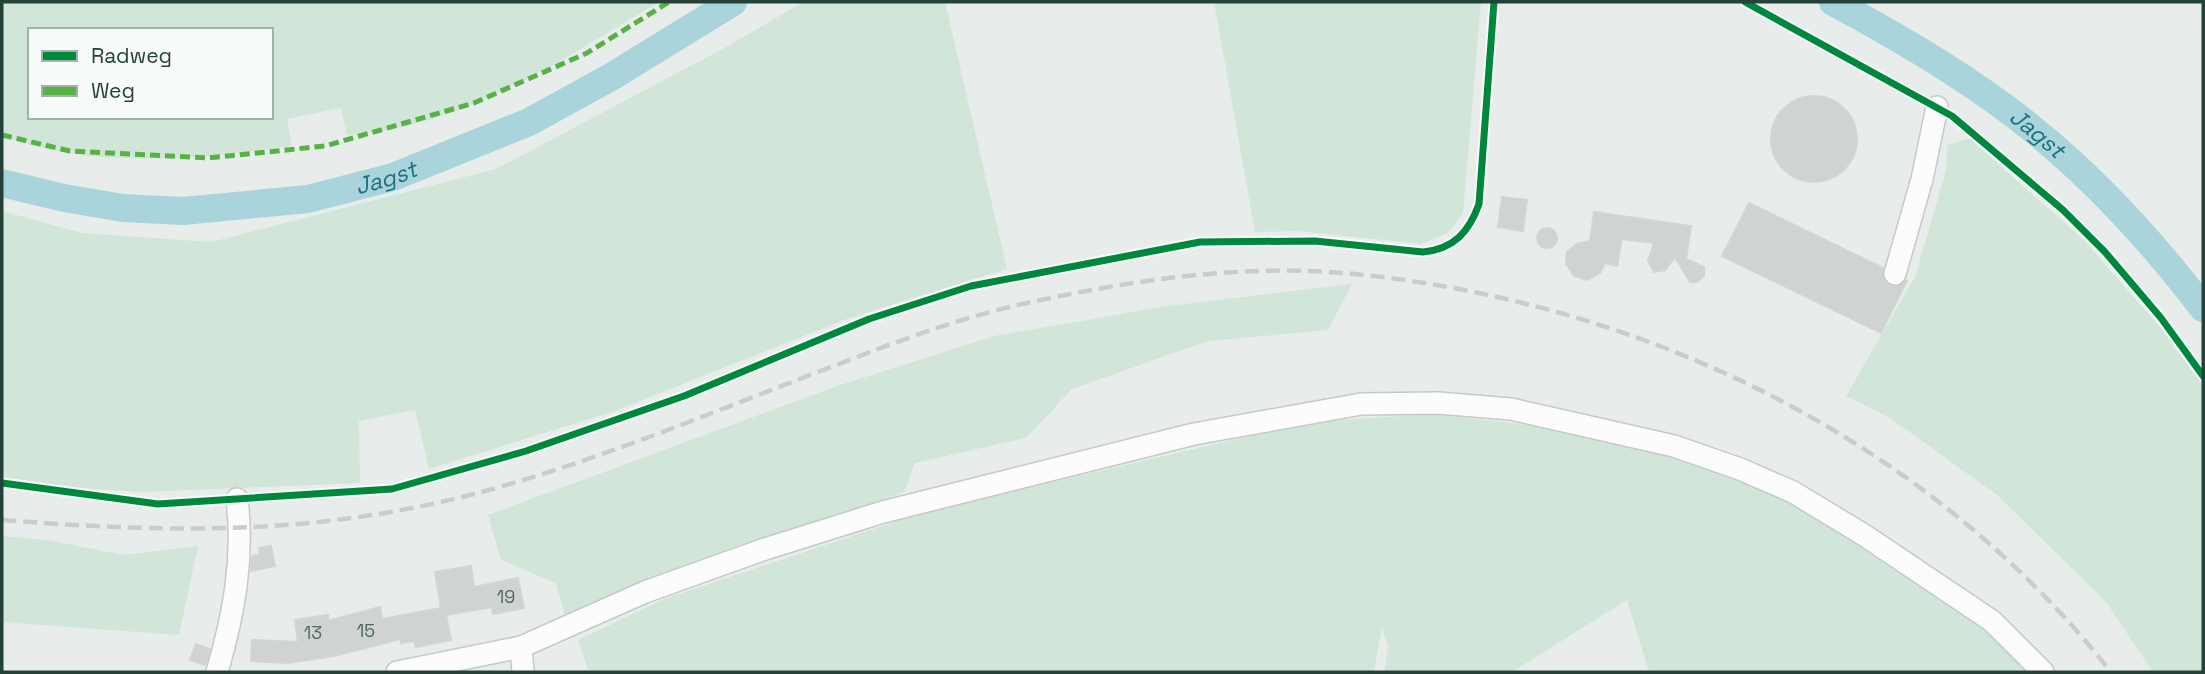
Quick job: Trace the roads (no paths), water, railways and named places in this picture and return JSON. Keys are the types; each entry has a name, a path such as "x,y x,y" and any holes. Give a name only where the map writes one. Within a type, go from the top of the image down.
{"street":[{"path":"1895,274 1922,179 1937,107"},
{"path":"398,672 521,647 645,592 765,549 896,509 1221,429 1361,404 1438,403 1511,409 1674,446 1783,487 1864,535 1992,621 2043,672"},
{"path":"217,672 231,626 239,577 241,530 237,499"},
{"path":"521,647 523,672"}],"waterway":[{"path":"710,2 719,9"},
{"name":"Jagst","path":"2,183 64,198 123,208 183,211 308,199 393,177 529,122 611,77 733,2"},
{"name":"Jagst","path":"1833,2 1937,62 2035,131 2081,171 2124,215 2203,308"}],"railway":[{"path":"2,520 133,528 195,528 258,527 382,514 510,484 586,460 890,345 999,310 1148,281 1231,272 1314,271 1355,274 1464,290 1570,316 1674,352 1773,397 1868,452 1957,516 2038,589 2111,672"}]}
